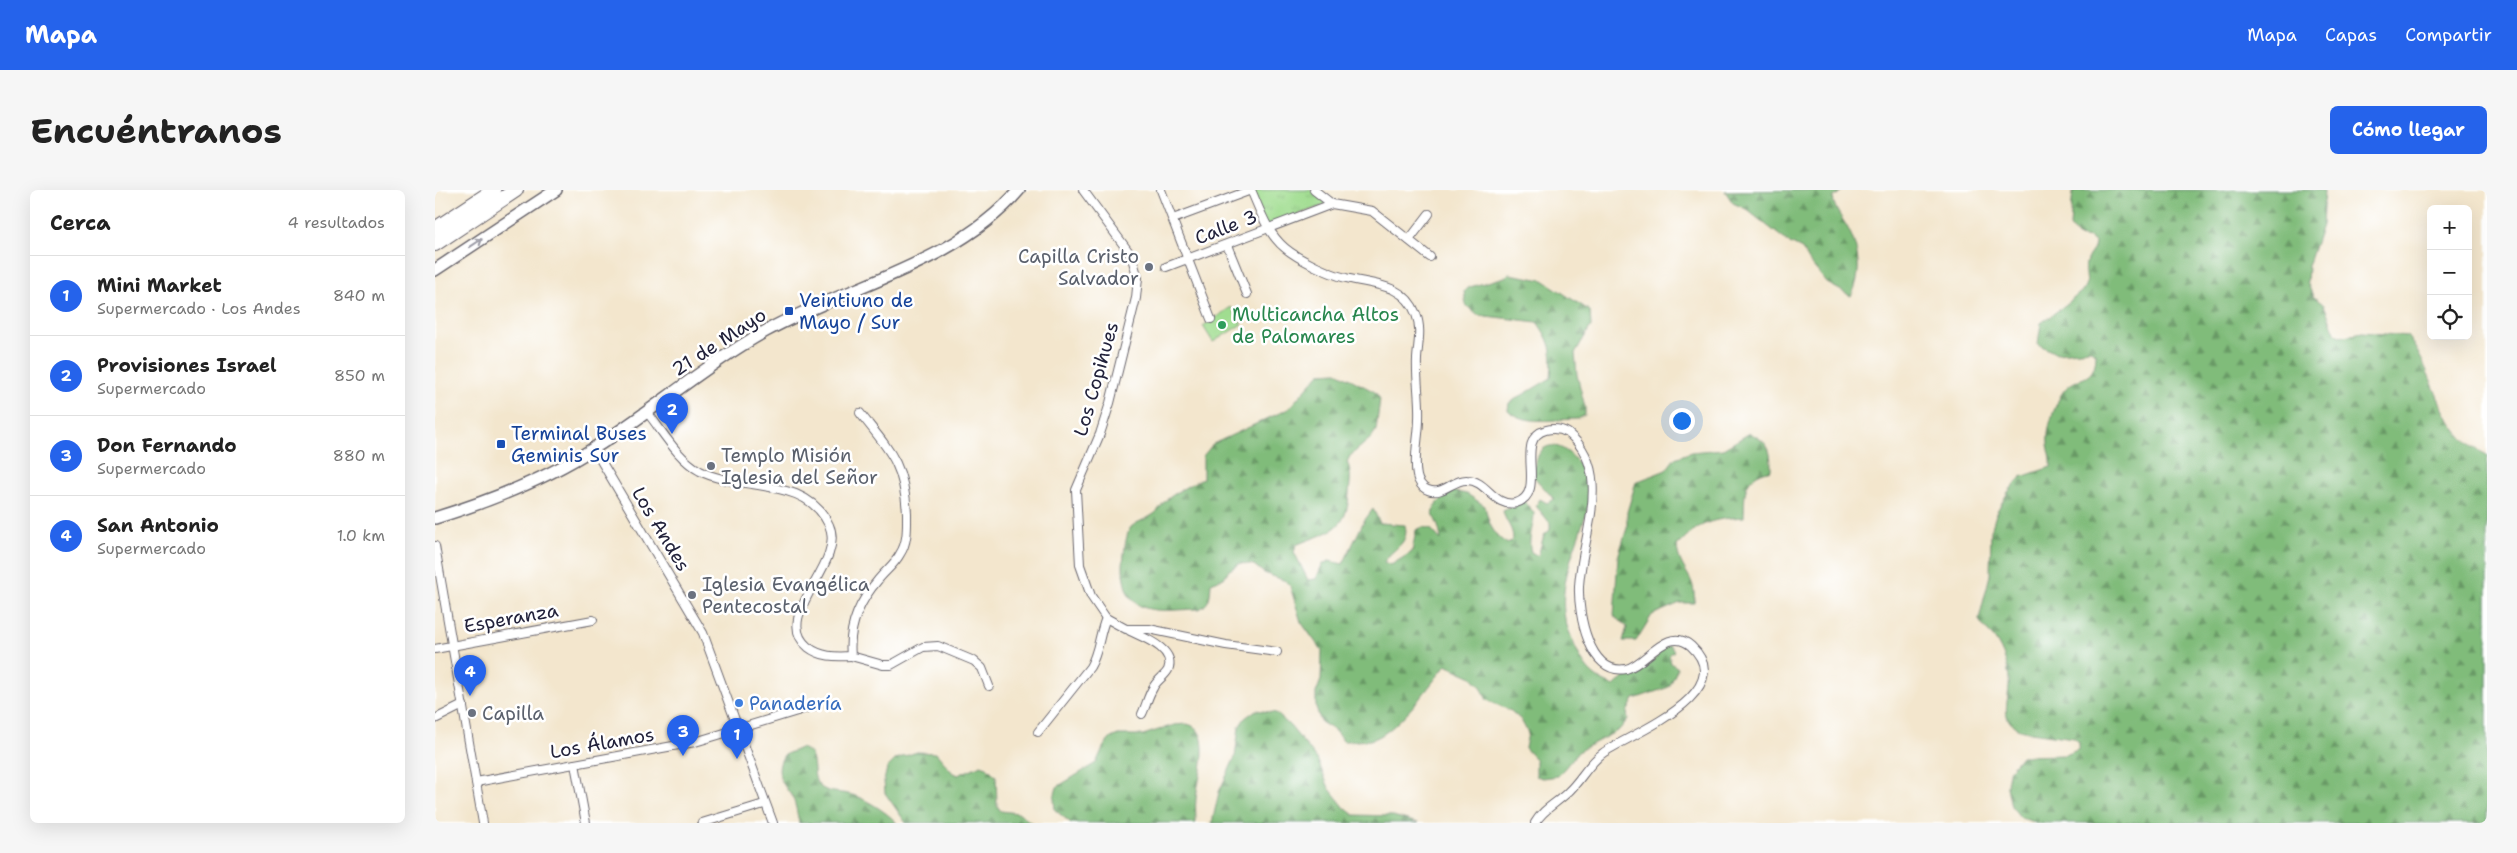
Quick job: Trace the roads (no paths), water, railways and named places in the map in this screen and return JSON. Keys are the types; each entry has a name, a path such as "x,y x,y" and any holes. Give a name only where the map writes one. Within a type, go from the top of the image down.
{"highway":[{"path":"435,229 494,190"},
{"path":"435,244 517,190"},
{"path":"435,224 453,217"}],"street":[{"path":"435,270 556,190"},
{"name":"21 de Mayo","path":"435,518 525,485 594,448 718,361 766,331 958,241 989,219 1019,190"},
{"name":"Los Copihues","path":"1083,190 1131,256 1138,278 1136,298 1100,434 1076,490 1082,573 1095,605 1106,618 1126,629 1149,629 1226,645 1277,652"},
{"path":"1161,190 1211,319"},
{"path":"1173,219 1251,190 1268,228 1291,252 1345,278 1391,288 1402,294 1413,308 1418,322 1419,416 1416,474 1423,487 1431,491 1439,491 1462,480 1470,480 1479,484 1500,501 1516,502 1524,499 1529,491 1531,450 1534,438 1543,431 1551,429 1568,433 1585,456 1593,484 1593,502 1579,592 1583,624 1591,646 1603,662 1616,669 1636,665 1663,644 1673,641 1688,644 1699,657 1702,676 1692,697 1651,727 1598,757 1568,792 1545,811 1535,823"},
{"path":"1314,190 1332,204 1372,211 1430,257"},
{"name":"Calle 3","path":"1166,267 1332,204"},
{"path":"1409,240 1429,214"},
{"path":"1227,244 1247,294"},
{"path":"647,412 678,452 695,468 727,480 781,489 800,498 821,513 830,529 831,549 801,609 798,621 799,636 816,653 831,657 851,656 883,665 891,665 923,647 938,646 974,661 982,668 989,686"},
{"path":"851,656 851,626 877,581 902,552 907,534 906,488 902,475 893,456 860,413"},
{"name":"Los Andes","path":"594,448 703,633 764,804 773,823"},
{"path":"435,546 483,823"},
{"path":"1038,732 1095,659 1099,636 1106,618"},
{"name":"Esperanza","path":"435,649 593,620"},
{"path":"1126,629 1157,645 1167,658 1169,664 1168,669 1153,688 1142,714"},
{"path":"435,719 463,705"},
{"name":"Los Álamos","path":"476,782 686,744 817,705"},
{"path":"575,764 586,823"},
{"path":"702,823 764,804"}],"place":[{"name":"Capilla Cristo Salvador","path":"1149,267"},
{"name":"Veintiuno de Mayo / Sur","path":"789,311"},
{"name":"Multicancha Altos de Palomares","path":"1222,325"},
{"name":"Provisiones Israel","path":"672,434"},
{"name":"Terminal Buses Geminis Sur","path":"501,444"},
{"name":"Templo Misión Iglesia del Señor","path":"711,466"},
{"name":"Iglesia Evangélica Pentecostal","path":"692,595"},
{"name":"San Antonio","path":"470,696"},
{"name":"Panadería","path":"739,703"},
{"name":"Capilla","path":"472,713"},
{"name":"Don Fernando","path":"683,756"},
{"name":"Mini Market","path":"737,759"}]}
